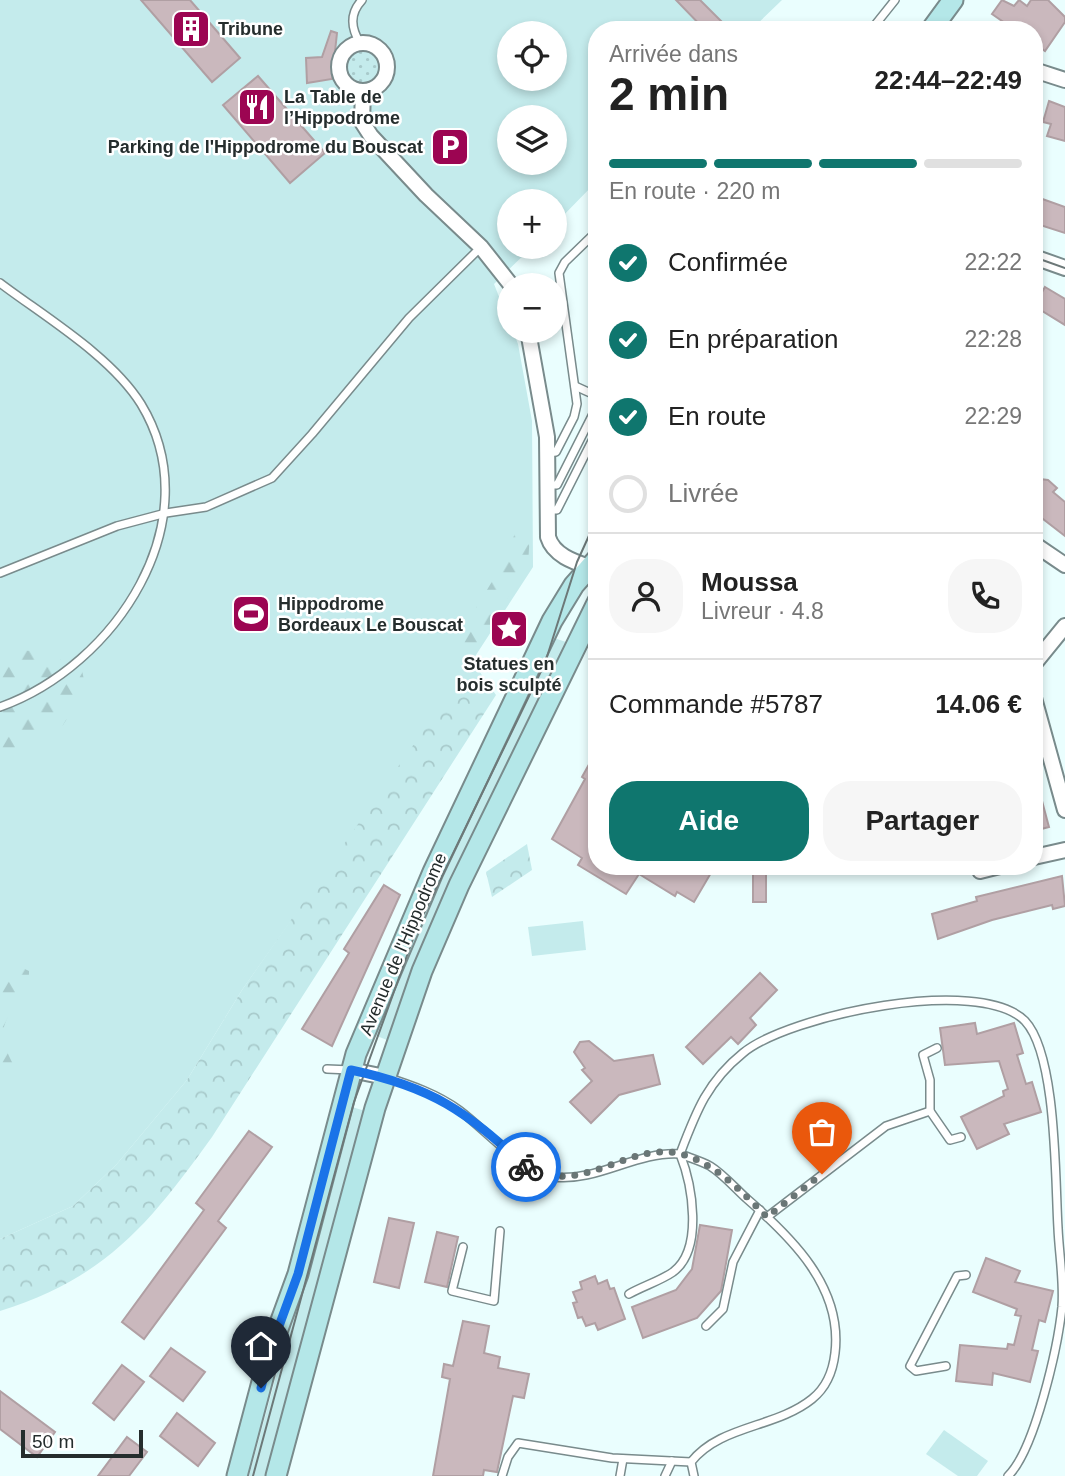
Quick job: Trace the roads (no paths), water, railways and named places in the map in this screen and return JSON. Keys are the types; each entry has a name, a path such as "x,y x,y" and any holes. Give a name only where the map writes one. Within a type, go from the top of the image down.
{"street":[{"path":"941,21 953,0"},
{"path":"360,43 375,46 385,57 387,65 383,80 370,90 363,91 349,86 339,68 347,49 360,43"},
{"path":"1043,73 1065,80"},
{"path":"363,91 362,122 371,136 426,195 481,247 502,273"},
{"path":"1043,260 1065,268"},
{"path":"530,343 548,453 548,537 552,546 563,555 588,563"},
{"path":"1043,550 1065,565"},
{"name":"Avenue de l'Hippodrome","path":"237,1476 271,1348 298,1274 351,1070 409,925 561,602 588,572"},
{"name":"Avenue de l'Hippodrome","path":"276,1476 385,1077 422,971 459,885 588,621"},
{"path":"1043,653 1065,626"},
{"path":"1043,722 1060,767 1065,810"},
{"path":"1043,856 1065,850"},
{"path":"351,1070 385,1077"}],"lane":[{"path":"360,43 354,31 352,16 362,0"},
{"path":"878,21 895,0"},
{"path":"548,453 556,452 574,417 577,404 559,273 565,262 588,240"},
{"path":"0,573 117,526 166,513 206,507 279,472 409,318 481,247"},
{"path":"0,283 101,360 140,402 157,440 166,513 153,557 120,618 101,639 55,678 0,707"},
{"path":"575,386 588,392"},
{"path":"548,485 557,485 588,424"},
{"path":"548,510 557,510 588,449"},
{"path":"629,1294 674,1271 684,1256 691,1238 693,1209 691,1187 680,1154 694,1115 713,1080 745,1051 788,1028 865,1007 963,999 1001,1007 1023,1020 1035,1036 1052,1112 1062,1304 1058,1336 1033,1431 1016,1468 1008,1476"},
{"path":"937,1048 923,1055 930,1080 930,1111 950,1140 961,1137"},
{"path":"327,1069 351,1070"},
{"path":"385,1077 416,1087 456,1108 527,1169 554,1177 589,1174 634,1158 663,1153 680,1154 711,1167 802,1252 821,1282 833,1312 837,1340 834,1365 827,1383 800,1408 708,1444 691,1462 623,1459 518,1443 508,1457 502,1476"},
{"path":"767,1217 886,1126 930,1111"},
{"path":"706,1326 723,1309 733,1262 760,1210"},
{"path":"463,1247 452,1291 494,1301 500,1231"},
{"path":"946,1366 916,1371 910,1366 957,1276 966,1275"},
{"path":"620,1476 623,1459"},
{"path":"665,1476 672,1461"},
{"path":"691,1462 694,1476"}],"tram line":[{"path":"1043,260 1065,268"},
{"path":"253,1476 354,1102 417,928 545,663 577,562 588,538"}],"place":[{"name":"Tribune","path":"191,29"},
{"name":"La Table de l’Hippodrome","path":"257,107"},
{"name":"Parking de l'Hippodrome du Bouscat","path":"450,147"},
{"name":"Hippodrome Bordeaux Le Bouscat","path":"251,614"},
{"name":"Statues en bois sculpté","path":"509,629"}]}
